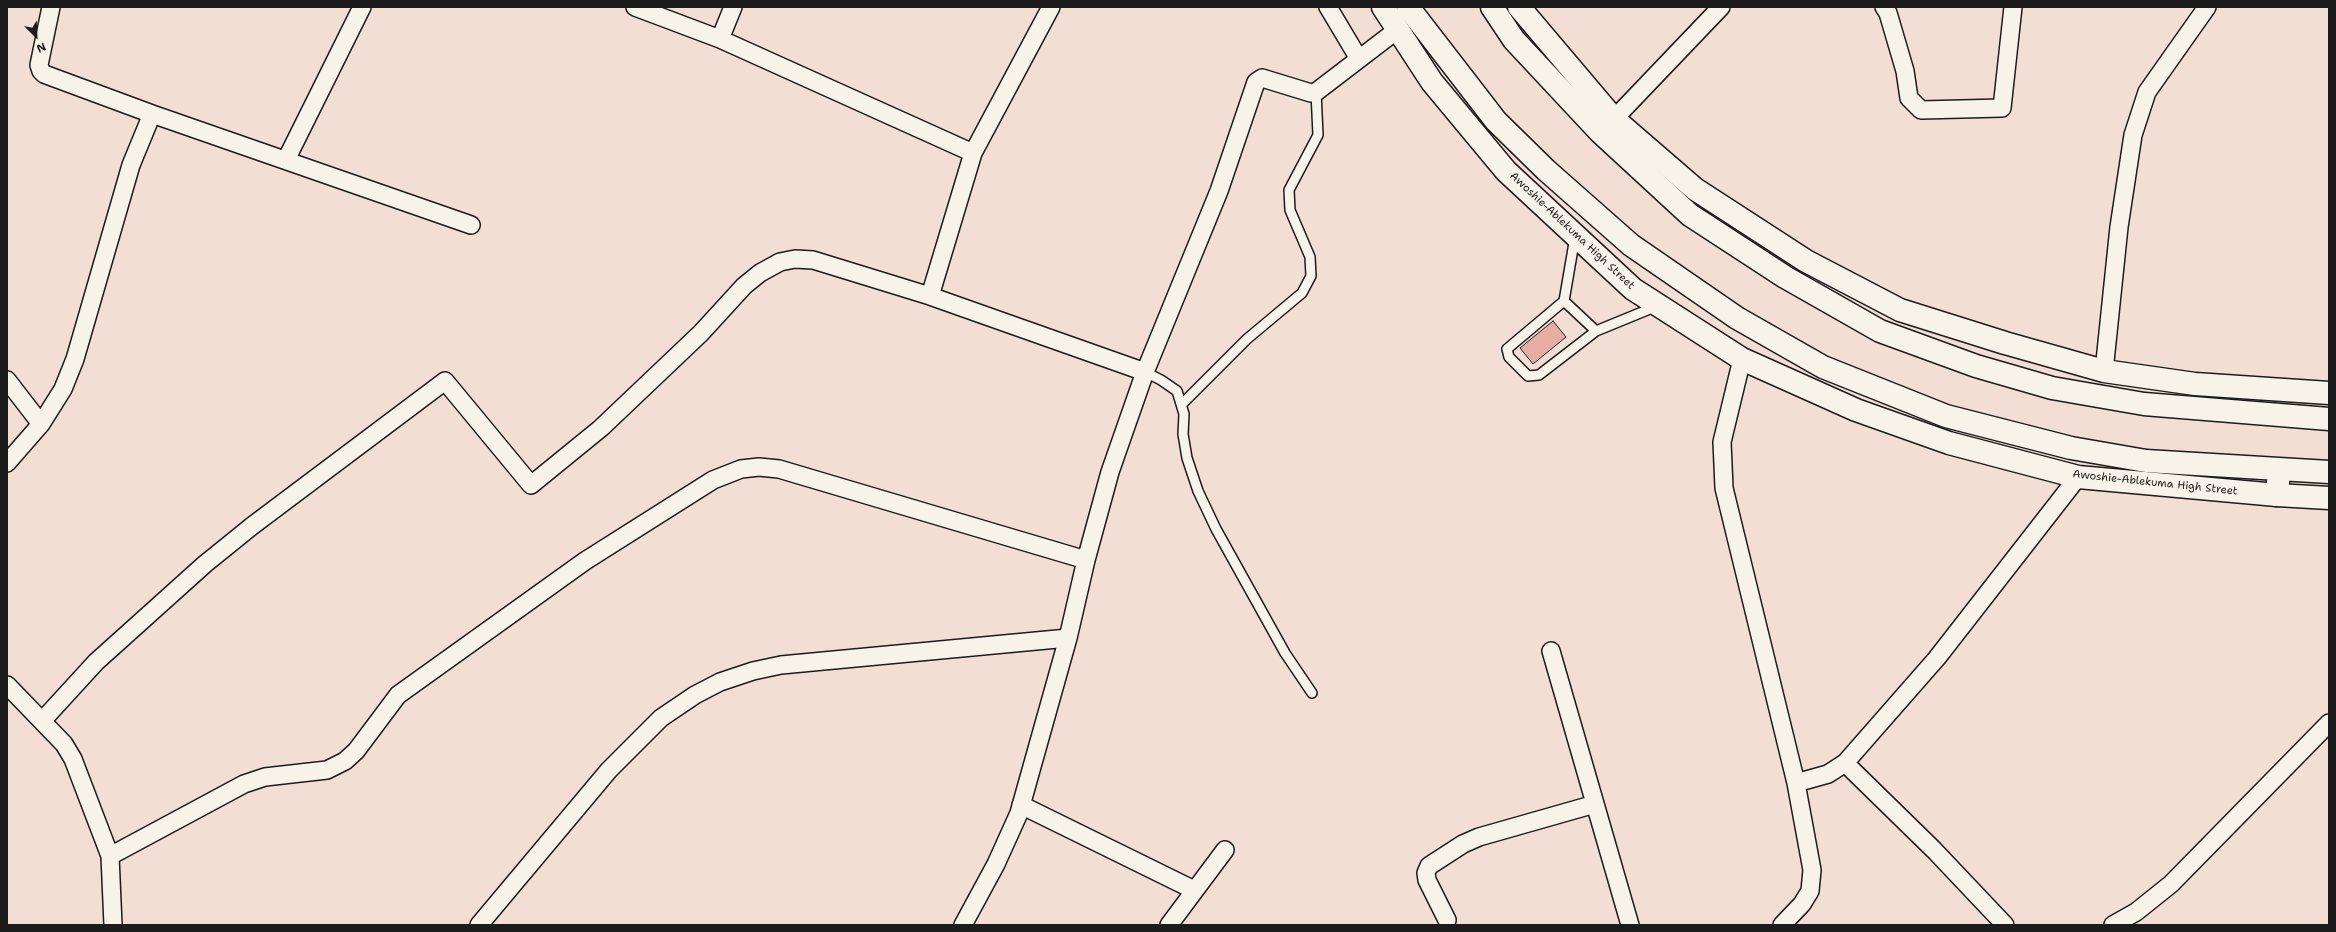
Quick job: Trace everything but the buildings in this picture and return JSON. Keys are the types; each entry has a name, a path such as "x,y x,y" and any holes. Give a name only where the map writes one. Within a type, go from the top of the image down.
{"main road":[{"name":"Awoshie-Ablekuma High Street","path":"1383,7 1432,82 1506,171 1633,289 1742,358 1856,410 1949,443 2078,477 2278,496 2329,498"},
{"name":"Awoshie-Ablekuma High Street","path":"1408,7 1496,121 1546,170 1631,245 1737,318 1823,367 1946,416 2071,448 2146,461 2329,472"},
{"path":"1492,7 1514,40 1600,132 1690,215 1785,277 1880,331 1976,366 2052,388 2144,404 2329,418"},
{"path":"1519,7 1614,119 1695,189 1819,268 1900,310 2005,344 2104,370 2195,384 2329,393"},
{"path":"2278,496 2279,470"}],"street":[{"path":"51,7 39,65 44,74 152,114 471,225"},
{"path":"286,160 362,7"},
{"path":"635,7 720,39 974,153"},
{"path":"720,39 733,7"},
{"path":"930,296 974,153 1051,7"},
{"path":"1328,7 1359,59"},
{"path":"1614,119 1721,7"},
{"path":"1884,7 1888,13 1905,71 1909,98 1921,110 2002,108 2013,7"},
{"path":"2104,370 2119,227 2133,135 2147,92 2207,7"},
{"path":"964,925 996,864 1022,805 1068,638 1086,560 1110,472 1145,372 1219,191 1256,82 1262,78 1311,93 1316,92 1397,30"},
{"path":"7,462 41,424 63,389 75,359 131,165 152,114"},
{"path":"42,721 96,662 205,564 252,526 445,381 531,485 575,451 668,365 701,333 744,286 760,273 774,265 795,259 812,260 930,296 1145,372"},
{"path":"1742,358 1722,442 1724,488 1796,783 1812,870 1810,891 1802,904 1782,925"},
{"path":"7,380 41,424"},
{"path":"110,856 244,784 265,777 327,770 345,761 356,751 398,695 585,561 713,480 741,469 759,467 778,469 1086,560"},
{"path":"1796,783 1828,774 1845,763 1937,658 2078,477"},
{"path":"479,925 609,770 661,718 695,695 720,682 753,670 780,665 1068,638"},
{"path":"1551,651 1630,925"},
{"path":"7,685 64,744 73,759 110,856 113,925"},
{"path":"2113,925 2136,912 2171,884 2329,723"},
{"path":"1845,763 1934,850 2005,925"},
{"path":"1447,920 1427,880 1426,873 1429,866 1463,844 1479,837 1595,804"},
{"path":"1022,805 1194,890"},
{"path":"1169,925 1225,850"}],"lane":[{"path":"1182,404 1247,339 1302,293 1311,276 1310,257 1290,210 1289,190 1318,135 1316,92"},
{"path":"1575,235 1564,301 1507,349 1509,357 1528,376 1539,375 1596,331 1658,305"},
{"path":"1564,301 1596,331"},
{"path":"1145,372 1161,380 1177,391 1182,404 1187,458 1201,497 1216,529 1285,653 1312,694"}]}
